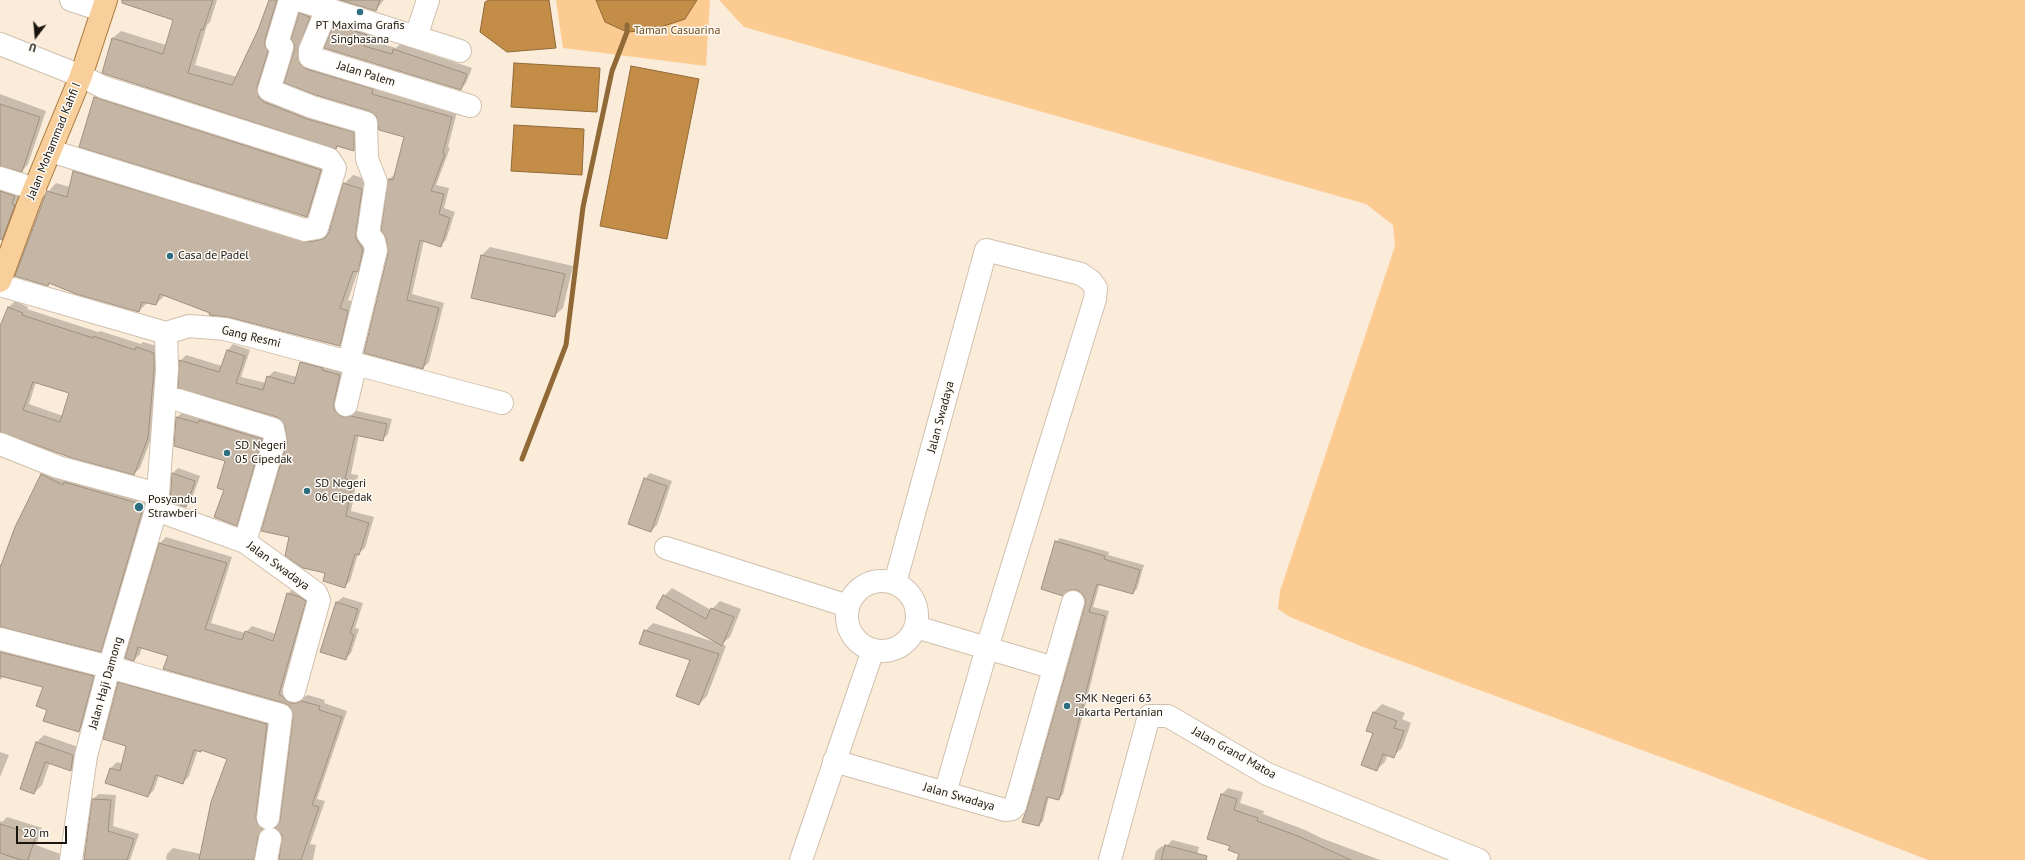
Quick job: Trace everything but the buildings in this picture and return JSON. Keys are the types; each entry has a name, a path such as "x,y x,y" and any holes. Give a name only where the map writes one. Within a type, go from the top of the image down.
{"main road":[{"name":"Jalan Mohammad Kahfi I","path":"0,281 5,250 33,193 51,151 81,76 104,5"}],"street":[{"path":"71,0 104,5"},
{"path":"290,0 277,44 282,47 269,90 312,107 366,124 367,159 376,182 368,234 374,241 376,250 352,362 346,405"},
{"path":"299,0 460,51"},
{"path":"416,37 428,0"},
{"name":"Jalan Palem","path":"327,9 310,50 310,57 470,106"},
{"path":"0,44 81,76 103,87 329,159 335,168 317,228 305,230 51,151"},
{"path":"0,178 33,193"},
{"path":"0,188 33,193"},
{"name":"Jalan Swadaya","path":"895,583 986,250 1081,274 1091,280 1096,288 1095,299 987,648"},
{"path":"0,285 166,333"},
{"name":"Gang Resmi","path":"166,333 189,326 225,329 502,403"},
{"name":"Jalan Haji Damong","path":"71,860 86,756 157,502 167,370 166,333"},
{"path":"178,400 273,429 275,438 245,542"},
{"name":"Jalan Swadaya","path":"0,444 157,502 245,542 316,593 319,600 294,691"},
{"path":"666,548 848,606"},
{"path":"881,581 895,583 906,590 914,601 918,614 916,627 909,639 899,647 886,651 873,650 861,644 851,633 847,620 848,606 855,593 867,584 881,581"},
{"name":"Jalan Swadaya","path":"834,761 1005,810 1012,809 1015,806 1073,602"},
{"path":"916,627 1054,668"},
{"path":"0,639 110,667 281,715 266,860"},
{"path":"945,793 987,648"},
{"path":"801,860 873,650"},
{"name":"Jalan Grand Matoa","path":"1110,860 1149,716 1168,716 1267,774 1480,860"}],"green space":[{"name":"Taman Casuarina","path":"556,0 710,0 706,66 563,48"},
{"path":"719,0 2025,0 2025,860 1928,860 1704,773 1363,647 1290,617 1278,609 1280,591 1395,246 1393,225 1366,204 744,27"}],"shaded area":[{"path":"489,0 549,0 556,48 507,52 480,32 485,2"},
{"path":"596,0 697,0 685,19 652,30 627,32 605,22"},
{"path":"514,63 600,68 597,112 511,107"},
{"path":"631,66 699,79 667,239 600,226"},
{"path":"514,125 584,129 582,175 511,171"}],"waterway":[{"path":"522,459 566,345 583,207 612,71 627,32 627,25"}],"place":[{"name":"PT Maxima Grafis Singhasana","path":"360,12"},
{"name":"Casa de Padel","path":"170,256"},
{"name":"SD Negeri 05 Cipedak","path":"227,453"},
{"name":"SD Negeri 06 Cipedak","path":"307,491"},
{"name":"Posyandu Strawberi","path":"139,507"},
{"name":"SMK Negeri 63 Jakarta Pertanian","path":"1067,706"}]}
